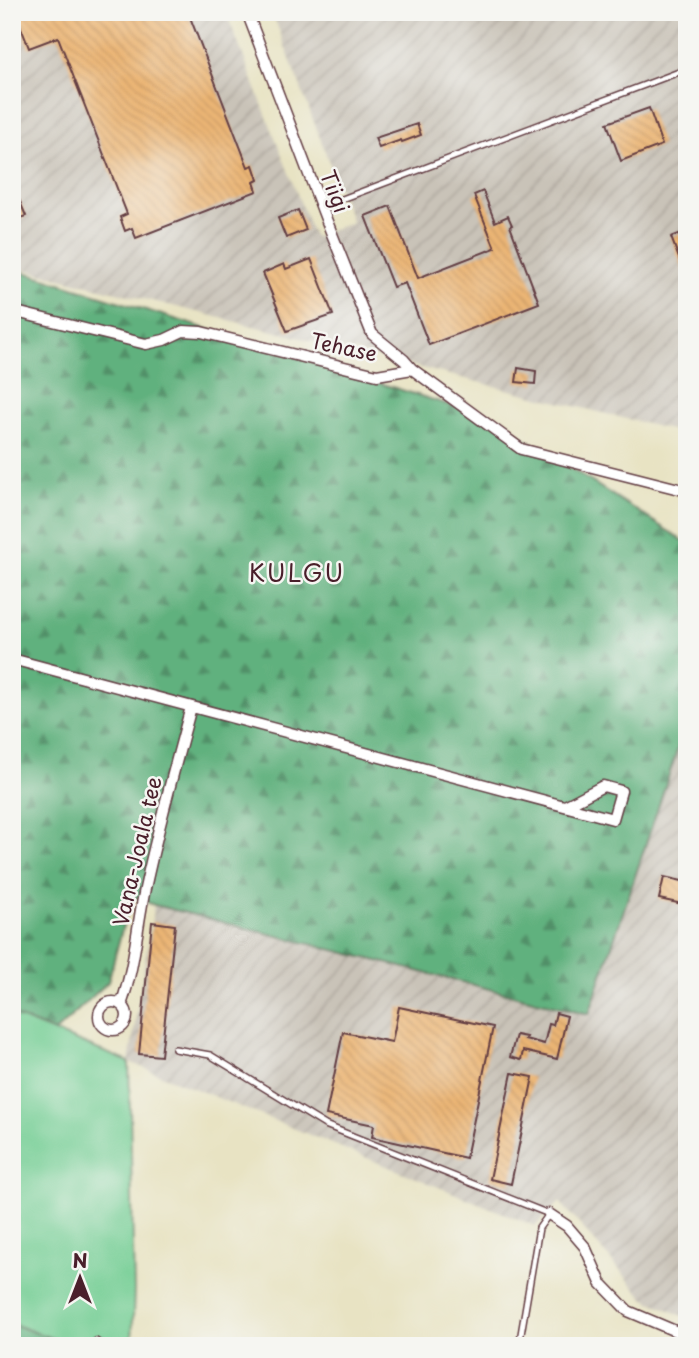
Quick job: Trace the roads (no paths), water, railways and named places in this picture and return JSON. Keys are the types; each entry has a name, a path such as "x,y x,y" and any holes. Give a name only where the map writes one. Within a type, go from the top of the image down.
{"street":[{"name":"Tiigi","path":"247,12 372,334 412,369"},
{"name":"Tehase","path":"12,311 146,344 164,340 183,331 201,332 377,375 412,369"},
{"path":"412,369 521,449 687,491"},
{"path":"12,659 613,819 621,790 603,786 565,806"},
{"name":"Vana-Joala tee","path":"121,1005 129,983 146,884 191,707"},
{"path":"548,1214 567,1226 585,1247 601,1283 628,1311 687,1336"}],"lane":[{"path":"321,207 687,69"},
{"path":"175,1049 210,1055 325,1125 548,1214 539,1228 519,1346"},
{"path":"92,1346 96,1341 103,1346"}],"district":[{"name":"KULGU","path":"297,572"}]}
